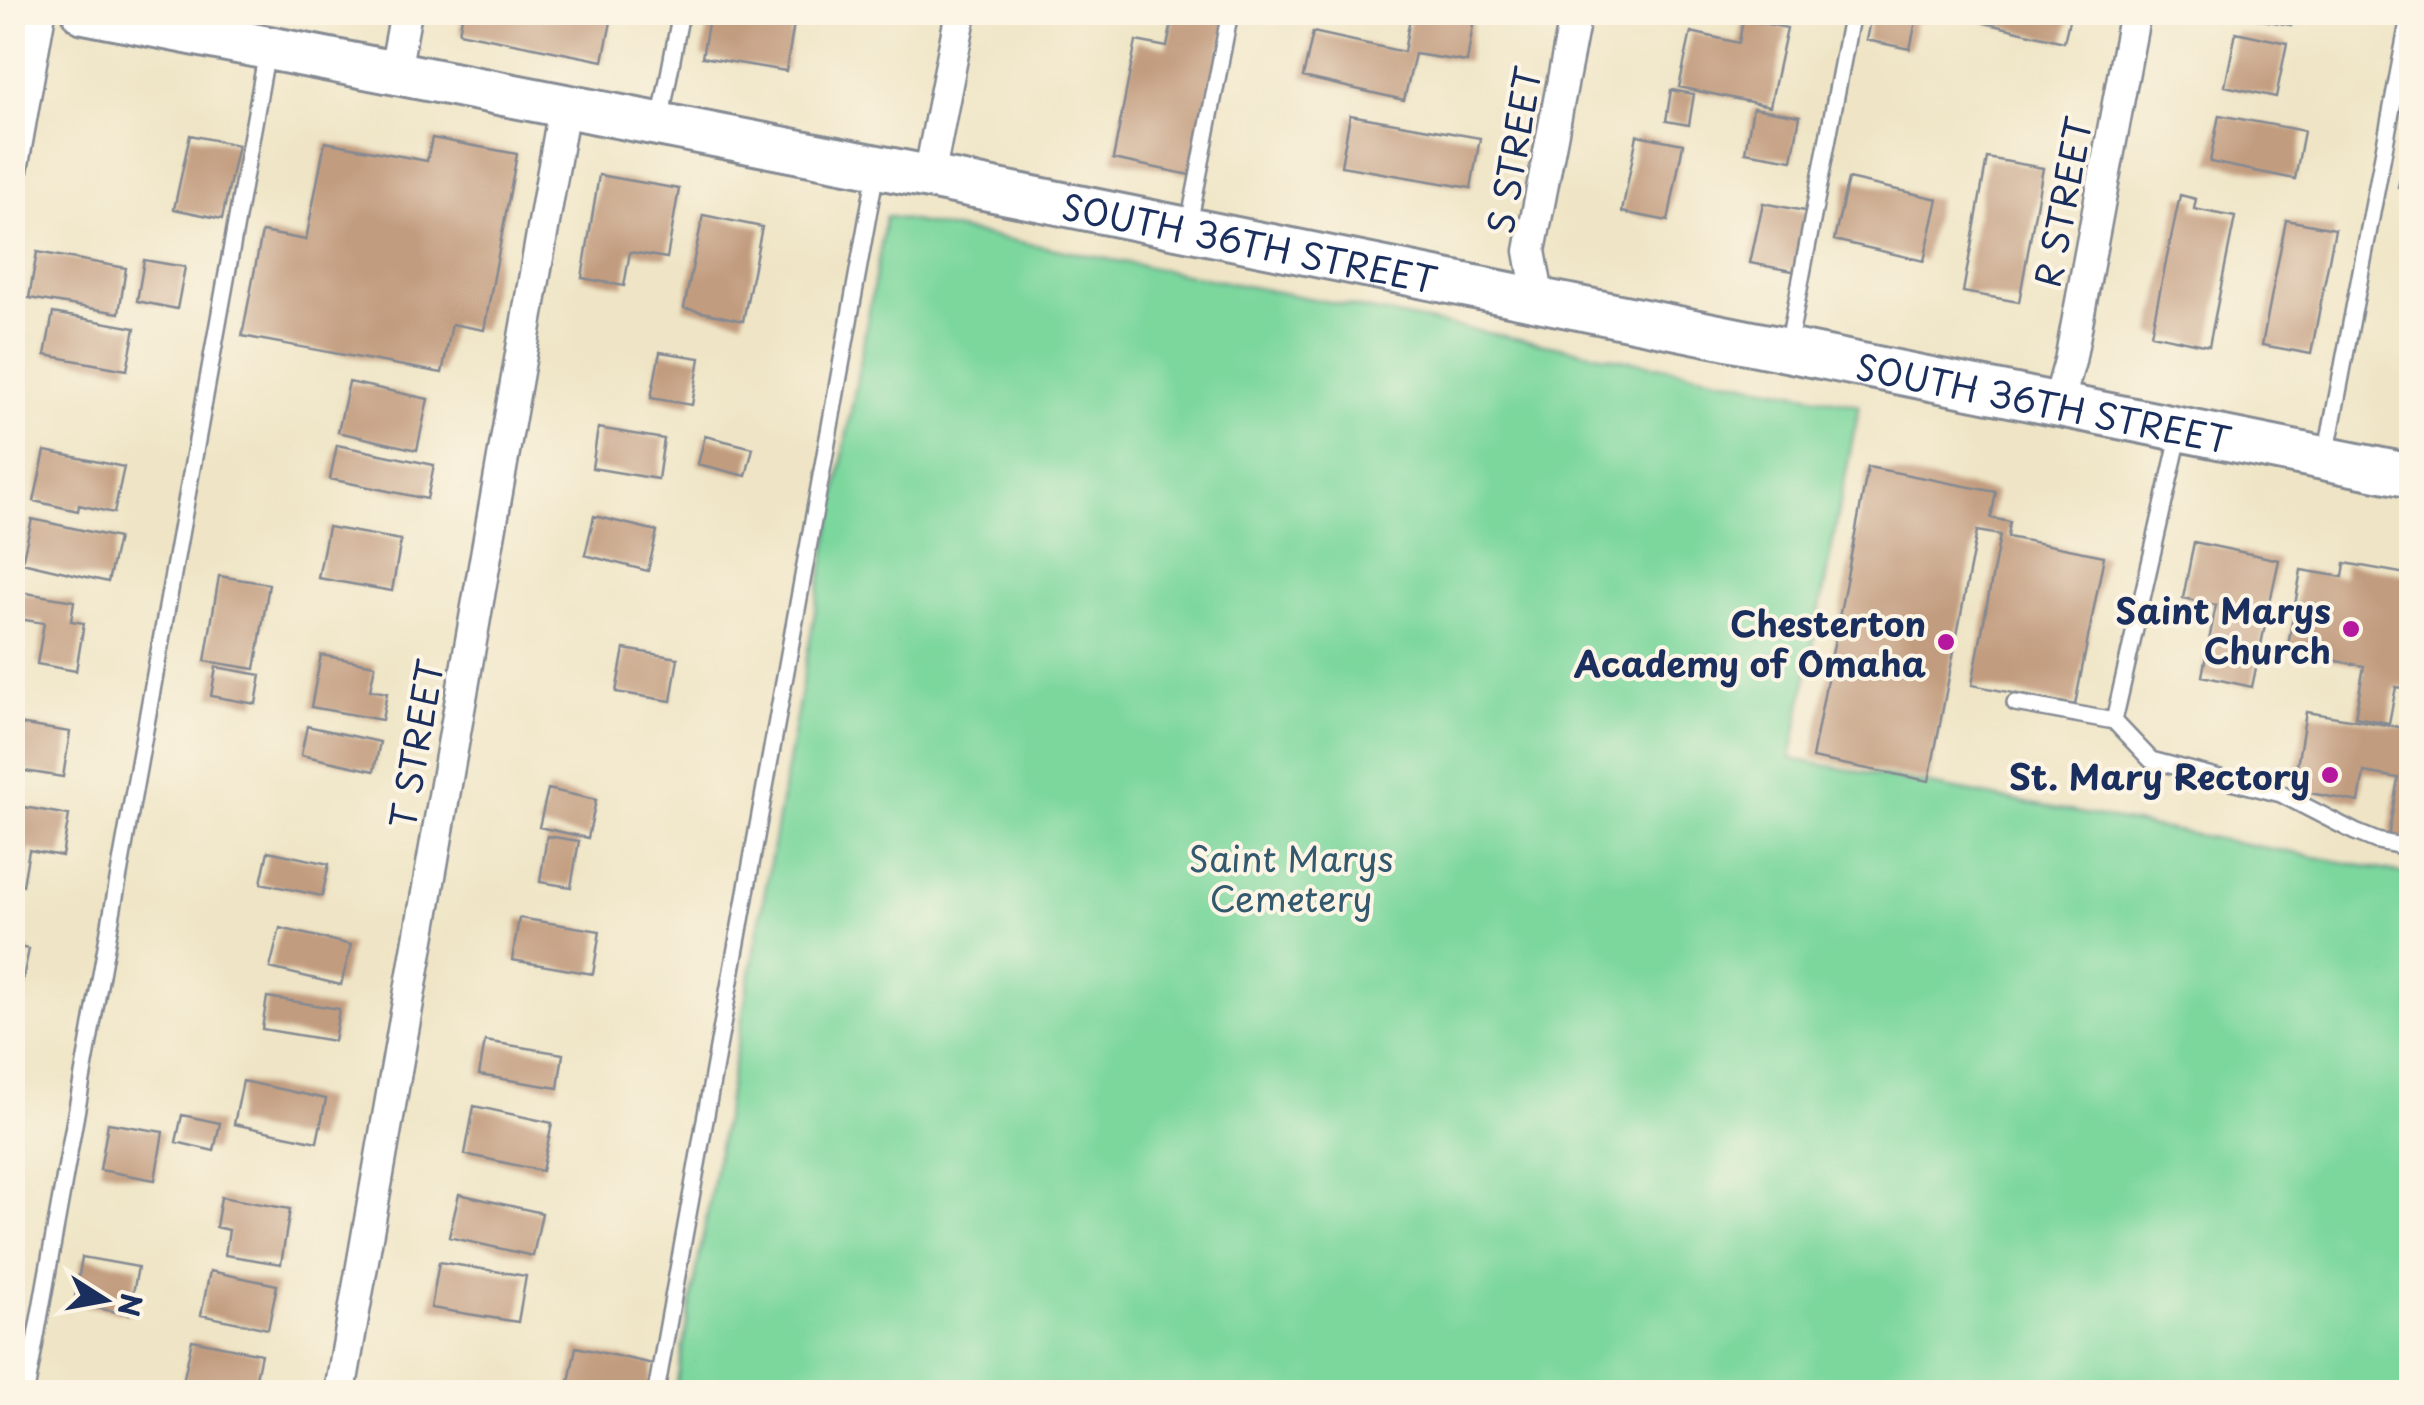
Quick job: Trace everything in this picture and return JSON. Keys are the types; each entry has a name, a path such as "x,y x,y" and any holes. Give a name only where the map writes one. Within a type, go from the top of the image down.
{"main road":[{"name":"SOUTH 36TH STREET","path":"109,15 2412,476"}],"street":[{"path":"12,170 40,12"},
{"path":"395,72 406,12"},
{"path":"929,177 961,12"},
{"name":"S STREET","path":"1539,301 1530,251 1576,12"},
{"name":"R STREET","path":"2058,404 2070,361 2136,12"},
{"name":"T STREET","path":"340,1392 564,108"}],"lane":[{"path":"659,126 681,12"},
{"path":"1188,230 1230,12"},
{"path":"1788,350 1852,12"},
{"path":"2325,460 2410,12"},
{"path":"26,1392 268,47"},
{"path":"656,1392 877,168"},
{"path":"2114,721 2180,430"},
{"path":"2015,702 2114,721 2151,760 2280,794 2354,832 2412,848"}],"green space":[{"name":"Saint Marys Cemetery","path":"886,216 1859,405 1791,759 2411,875 2412,1358 2405,1392 675,1392"}],"building":[{"path":"463,12 613,12 603,61 459,32"},
{"path":"710,12 796,12 786,71 702,57"},
{"path":"1174,12 1229,12 1195,176 1113,159 1136,41 1167,47"},
{"path":"1411,12 1475,12 1467,62 1415,54 1404,100 1303,77 1313,32 1404,52"},
{"path":"1872,12 1918,12 1910,49 1866,40"},
{"path":"1987,12 2071,12 2064,42 1985,23"},
{"path":"2240,12 2294,12 2291,25 2240,16"},
{"path":"1743,19 1787,28 1770,106 1679,87 1691,32 1739,43"},
{"path":"2236,32 2287,43 2276,97 2225,86"},
{"path":"1671,90 1694,94 1689,125 1666,121"},
{"path":"1753,108 1800,116 1792,160 1745,152"},
{"path":"1350,115 1480,138 1471,188 1341,166"},
{"path":"2219,115 2304,131 2295,179 2210,162"},
{"path":"190,135 238,145 222,219 174,209"},
{"path":"1637,135 1683,144 1668,221 1622,212"},
{"path":"432,138 517,154 484,330 452,324 442,373 242,336 262,232 306,240 325,142 427,161"},
{"path":"2407,148 2412,149 2412,190 2398,187"},
{"path":"1987,158 2043,168 2019,302 1963,292"},
{"path":"599,175 679,189 667,258 630,252 624,286 582,278"},
{"path":"1848,179 1938,199 1924,261 1834,240"},
{"path":"2180,195 2196,199 2194,209 2235,217 2209,346 2151,334"},
{"path":"1763,203 1810,212 1798,272 1750,263"},
{"path":"703,215 762,227 743,321 684,308"},
{"path":"2286,220 2335,229 2311,354 2262,345"},
{"path":"37,252 126,268 119,313 29,298"},
{"path":"144,260 185,267 177,309 137,301"},
{"path":"53,313 135,328 127,370 45,355"},
{"path":"660,352 700,358 692,405 651,398"},
{"path":"349,382 428,399 417,450 338,432"},
{"path":"598,428 664,439 658,479 592,468"},
{"path":"705,436 753,448 746,476 698,464"},
{"path":"337,445 434,465 427,499 330,479"},
{"path":"45,451 124,467 114,513 79,505 78,511 34,501"},
{"path":"1868,467 1996,492 1991,518 2010,522 2008,537 2104,556 2075,705 1972,685 2000,535 1977,531 1929,781 1812,758"},
{"path":"594,516 657,531 648,571 585,555"},
{"path":"32,519 118,538 108,582 22,562"},
{"path":"328,527 401,540 392,591 318,578"},
{"path":"2194,542 2279,560 2252,687 2202,676 2216,605 2183,598"},
{"name":"Saint Marys Church","path":"2345,563 2412,575 2412,689 2396,687 2389,723 2355,717 2364,666 2287,652 2301,570 2343,577"},
{"path":"219,576 269,584 255,669 205,661"},
{"path":"14,591 74,601 71,621 84,623 76,671 37,664 44,623 12,618"},
{"path":"624,649 678,658 671,701 616,692"},
{"path":"321,655 375,665 370,690 387,693 382,720 311,707"},
{"path":"216,667 261,675 256,704 211,696"},
{"name":"St. Mary Rectory","path":"2306,712 2412,729 2412,841 2388,838 2398,778 2364,772 2359,802 2293,790"},
{"path":"12,723 70,732 63,777 12,769"},
{"path":"307,726 380,742 374,771 301,755"},
{"path":"548,789 596,800 588,838 539,827"},
{"path":"12,805 69,815 62,856 29,850 23,885 12,883"},
{"path":"547,836 579,841 571,887 540,882"},
{"path":"268,851 329,864 322,896 261,883"},
{"path":"519,918 600,931 593,974 512,960"},
{"path":"280,928 351,945 341,985 270,968"},
{"path":"12,946 29,949 20,993 12,992"},
{"path":"267,997 339,1009 334,1041 262,1029"},
{"path":"485,1041 563,1054 558,1088 479,1075"},
{"path":"243,1081 326,1099 317,1142 234,1124"},
{"path":"474,1106 552,1123 542,1171 465,1154"},
{"path":"182,1115 220,1123 214,1151 176,1142"},
{"path":"108,1123 163,1132 155,1180 100,1170"},
{"path":"459,1194 542,1213 533,1256 449,1237"},
{"path":"221,1197 290,1209 281,1264 225,1255 229,1230 216,1227"},
{"path":"82,1257 138,1267 129,1314 74,1304"},
{"path":"439,1262 526,1276 518,1322 431,1308"},
{"path":"210,1271 277,1285 268,1329 201,1315"},
{"path":"192,1340 261,1354 253,1392 181,1392"},
{"path":"576,1347 653,1364 647,1392 567,1392"},
{"path":"433,1385 458,1391 458,1392 432,1392"}],"place":[{"name":"Saint Marys Church","path":"2351,629"},
{"name":"Chesterton Academy of Omaha","path":"1946,642"},
{"name":"St. Mary Rectory","path":"2330,775"}]}
